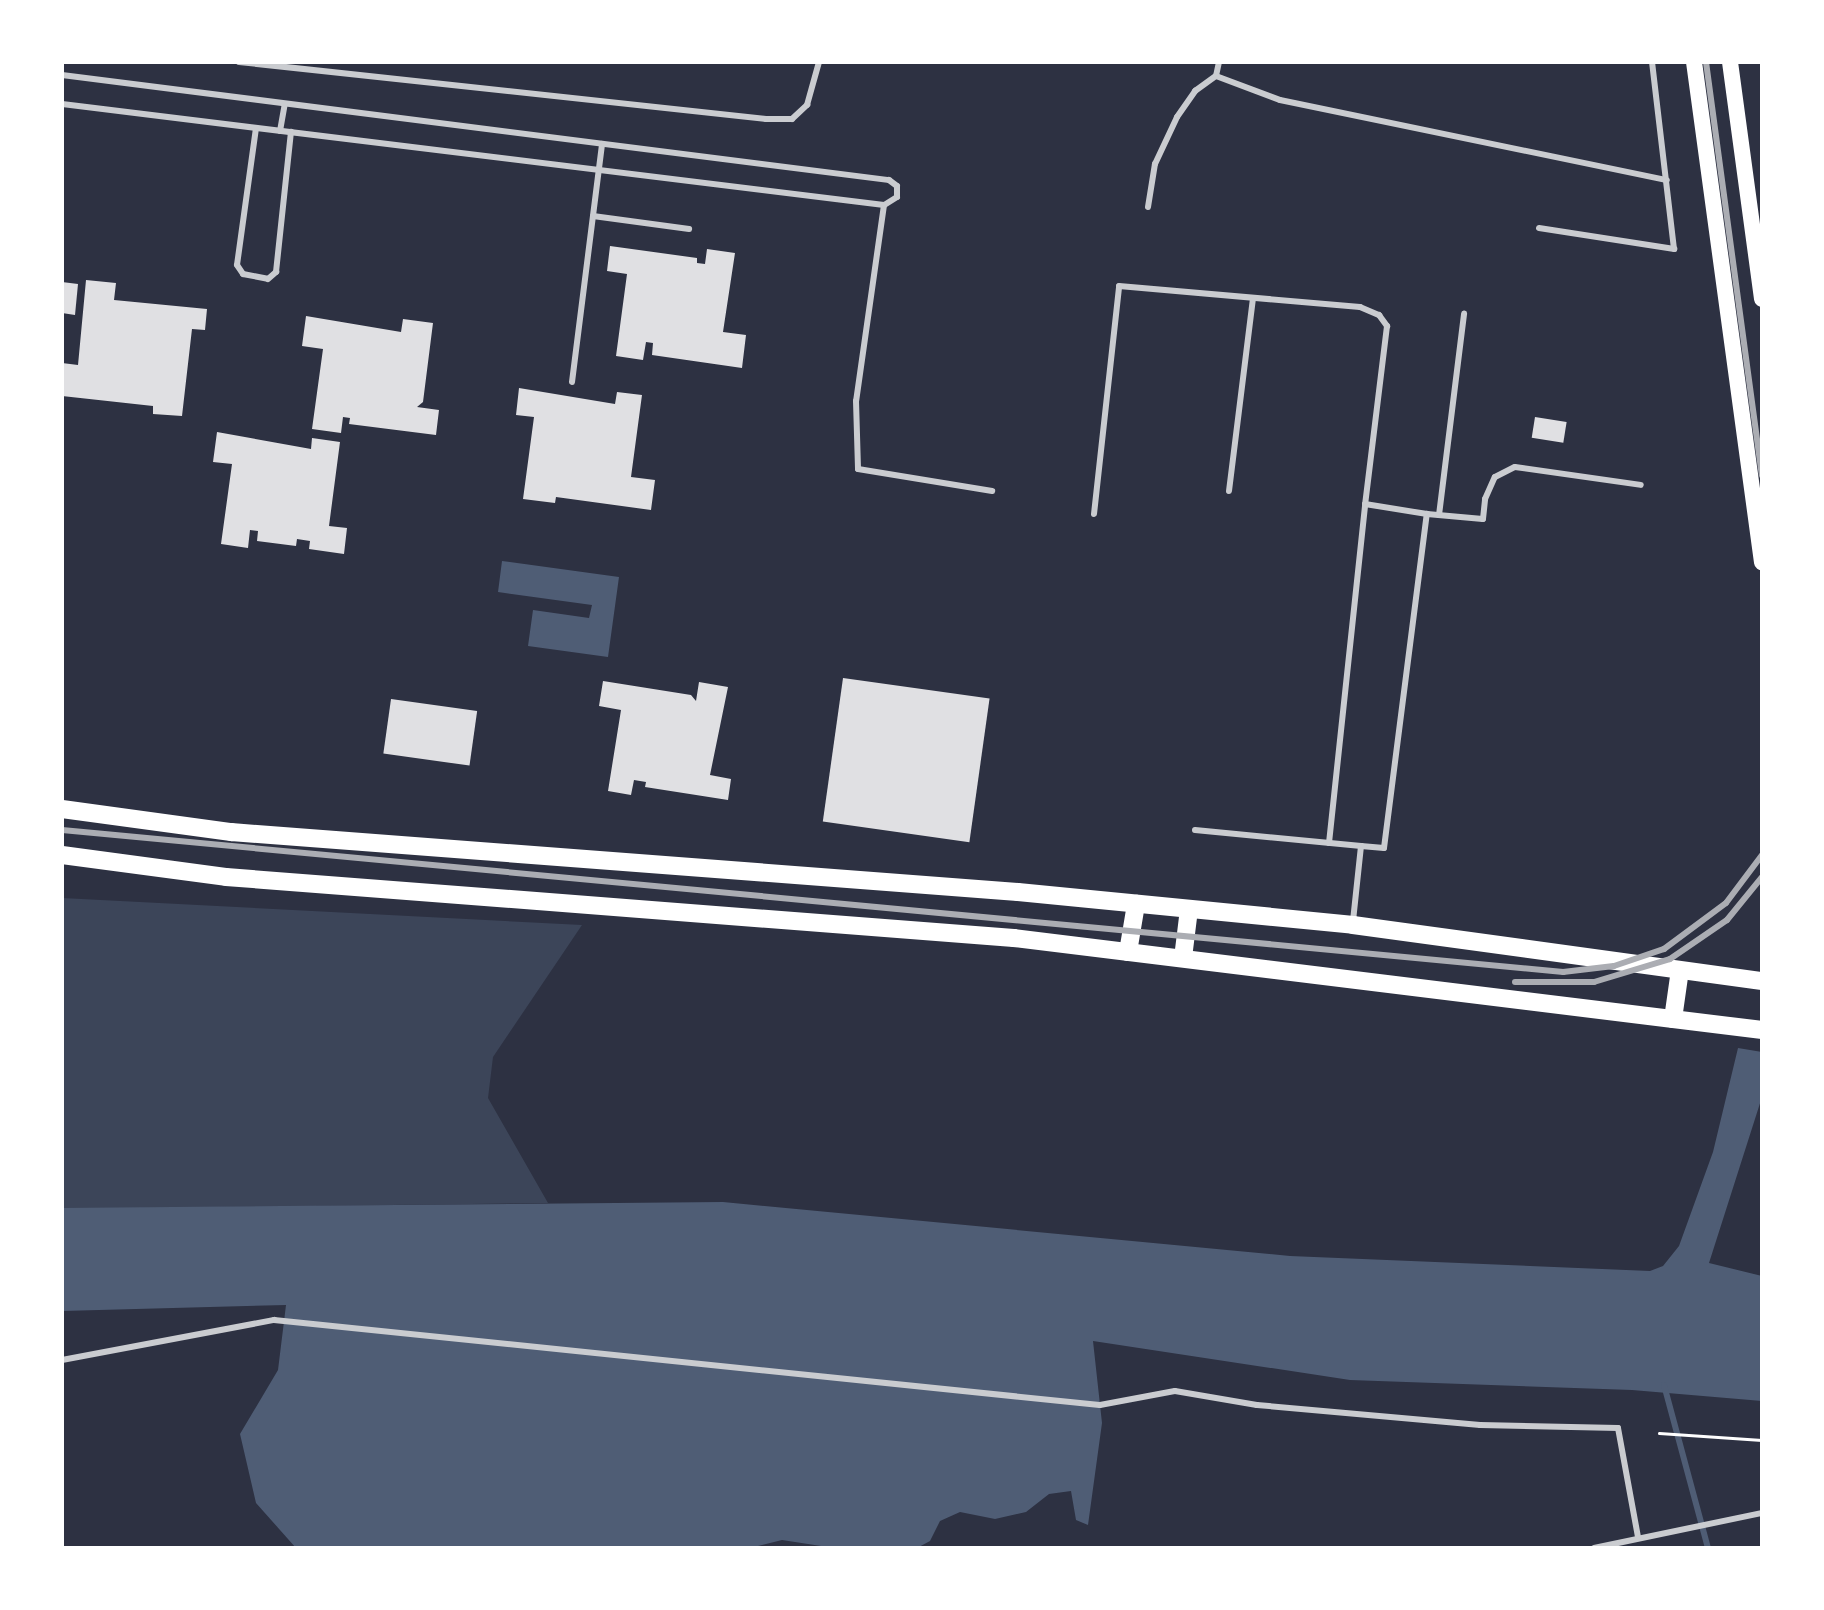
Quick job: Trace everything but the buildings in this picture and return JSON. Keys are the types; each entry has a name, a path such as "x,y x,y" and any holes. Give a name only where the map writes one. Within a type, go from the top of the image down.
{"main road":[{"path":"1694,62 1762,562"},
{"path":"1730,62 1762,299"},
{"path":"62,809 231,832 353,837 1353,925 1762,981"},
{"path":"62,855 226,877 872,926 1128,952 1762,1030"},
{"path":"1128,952 1136,904"},
{"path":"1183,958 1189,909"},
{"path":"1673,1019 1680,970"}],"lane":[{"path":"239,62 766,119 792,119 807,105 819,62"},
{"path":"1148,207 1155,164 1177,117 1195,91 1216,76 1219,62"},
{"path":"1539,228 1674,249 1652,62"},
{"path":"62,75 889,180 897,186 897,197 884,205 62,104"},
{"path":"1216,76 1280,100 1667,180"},
{"path":"280,131 285,104"},
{"path":"256,128 237,265 243,274 268,279 276,272 291,132"},
{"path":"572,382 602,144"},
{"path":"884,205 856,401 858,469 992,491"},
{"path":"593,216 689,229"},
{"path":"1094,514 1119,286 1360,307 1379,315 1387,326 1329,843"},
{"path":"1229,491 1253,298"},
{"path":"1439,515 1464,314"},
{"path":"1365,504 1483,519 1485,499 1495,477 1515,467 1641,485"},
{"path":"1195,830 1384,848 1427,514"},
{"path":"1353,925 1361,846"},
{"path":"62,1360 274,1320 1100,1405 1175,1391 1257,1405 1465,1424 1618,1428 1638,1537"},
{"path":"1594,1548 1762,1513"}],"path":[{"path":"1659,1433 1762,1440"}],"shaded area":[{"path":"502,561 619,577 608,657 528,646 533,610 589,618 592,605 498,592"},
{"path":"62,898 582,925 493,1057 488,1098 548,1203 62,1209"},
{"path":"1738,1048 1762,1052 1762,1097 1709,1263 1762,1276 1762,1401 1632,1390 1350,1380 1093,1341 1102,1423 1088,1525 1076,1520 1071,1491 1049,1494 1026,1512 995,1519 960,1512 940,1521 930,1541 917,1548 834,1548 782,1540 750,1548 296,1548 256,1503 240,1434 278,1370 286,1305 62,1311 62,1208 723,1202 1290,1256 1650,1271 1663,1266 1679,1246 1713,1152"}],"waterway":[{"path":"1664,1385 1708,1548"}],"railway":[{"path":"1706,62 1762,475"},
{"path":"62,830 1563,972 1614,966 1664,949 1726,903 1762,855"},
{"path":"1515,982 1594,982 1670,959 1727,920 1762,877"}]}
